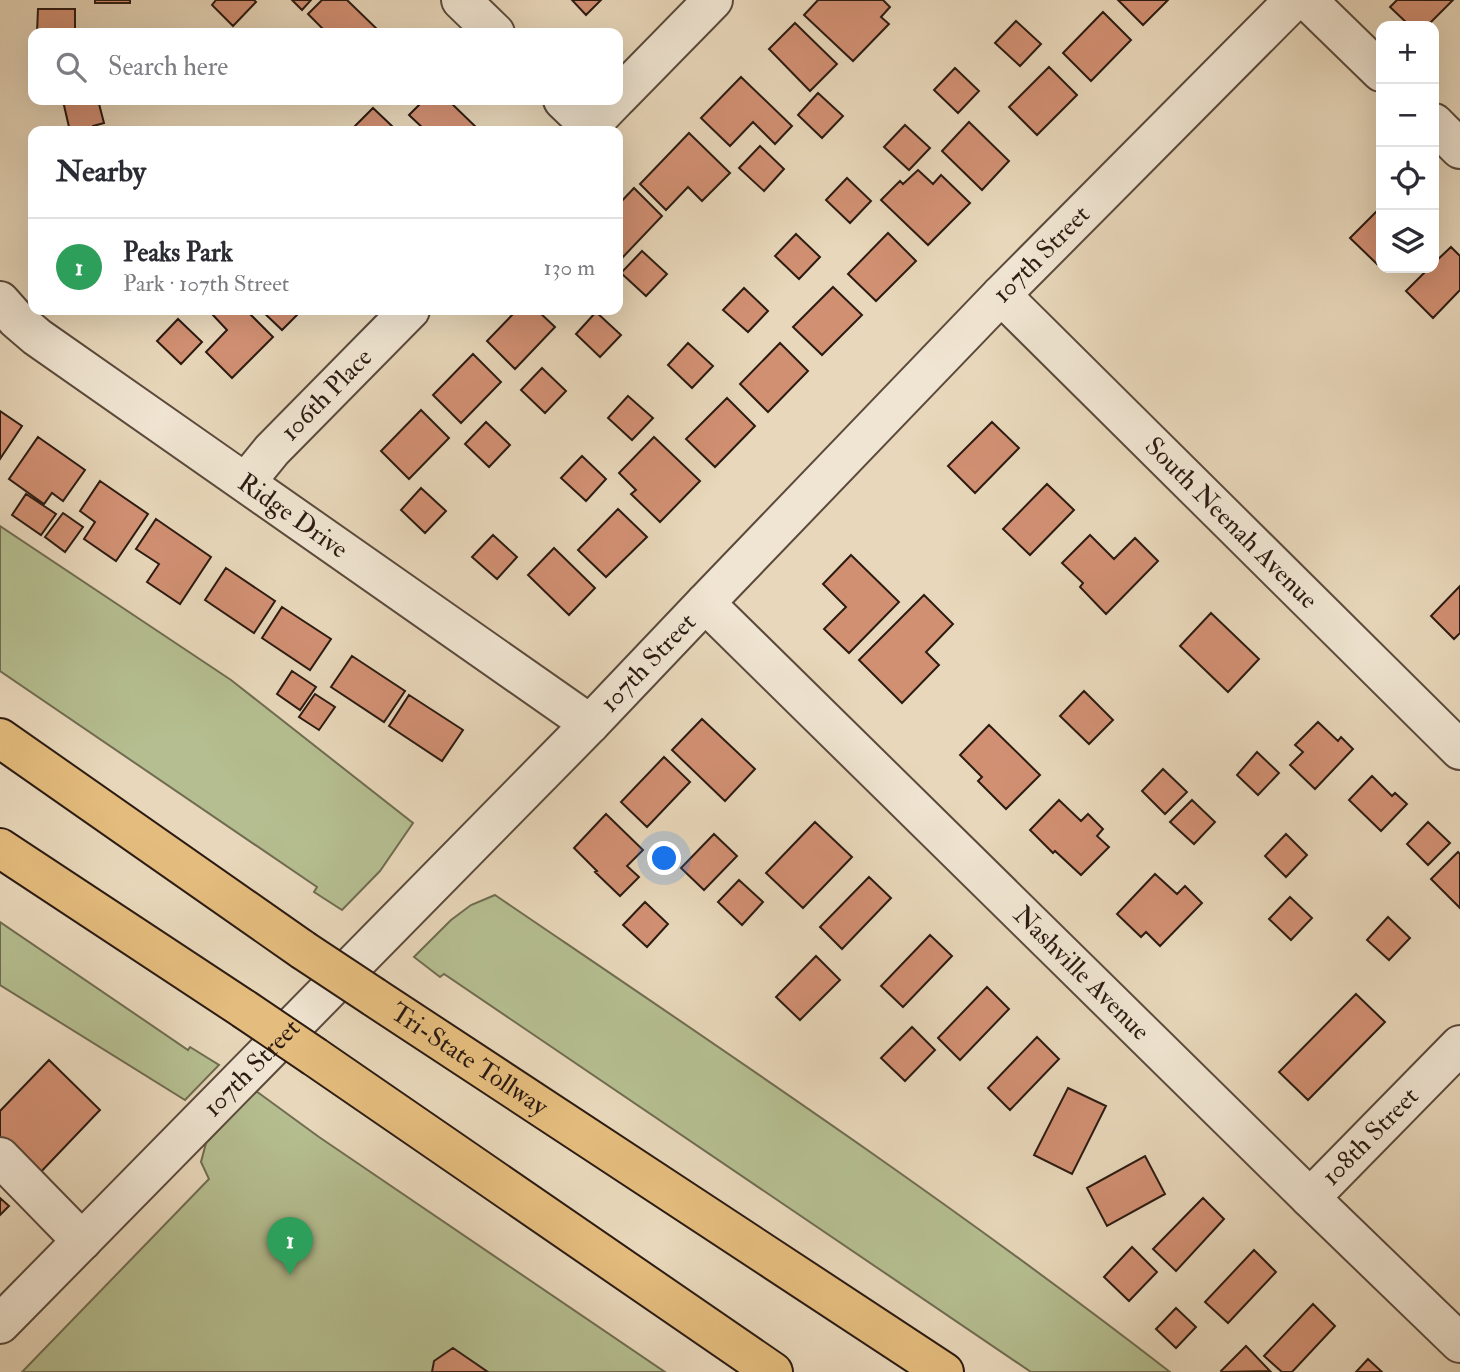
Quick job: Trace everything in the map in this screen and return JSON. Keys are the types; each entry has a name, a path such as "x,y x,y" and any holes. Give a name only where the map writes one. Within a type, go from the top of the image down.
{"highway":[{"name":"Tri-State Tollway","path":"0,738 374,998 944,1372"},
{"path":"0,848 315,1057 773,1372"}],"street":[{"path":"461,0 490,28"},
{"path":"623,84 713,0"},
{"name":"107th Street","path":"0,1324 590,724 1000,295 1294,0"},
{"path":"1307,0 1376,67"},
{"path":"1439,129 1460,149"},
{"name":"South Neenah Avenue","path":"1000,295 1460,750"},
{"name":"Ridge Drive","path":"0,301 37,337 590,724"},
{"name":"106th Place","path":"246,482 272,450 405,315"},
{"name":"Nashville Avenue","path":"705,603 1460,1343"},
{"name":"108th Street","path":"1310,1198 1460,1045"},
{"path":"0,1157 82,1241"}],"green space":[{"path":"0,526 231,680 413,823 380,871 342,910 314,892 317,887 0,671"},
{"path":"495,895 921,1188 1170,1372 1031,1372 444,974 440,977 414,957 451,920 471,905"},
{"path":"0,922 188,1050 190,1047 219,1065 185,1100 0,985"},
{"path":"256,1091 319,1137 665,1372 22,1372 209,1179 201,1162 206,1143"}],"building":[{"path":"95,0 130,0 130,3 95,3"},
{"path":"216,0 256,2 233,26 212,5"},
{"path":"292,0 311,0 302,10"},
{"path":"322,0 347,0 376,28 322,28 308,14"},
{"path":"572,0 601,0 586,15"},
{"path":"818,0 883,0 890,7 881,17 889,24 853,61 804,15"},
{"path":"1118,0 1168,0 1143,25"},
{"path":"1397,0 1453,0 1432,21 1405,21 1390,7"},
{"path":"38,9 75,9 75,28 37,28"},
{"path":"1103,12 1131,40 1091,81 1063,53"},
{"path":"1016,21 1041,44 1020,66 995,43"},
{"path":"795,23 837,64 810,91 769,49"},
{"path":"1049,67 1077,95 1037,135 1009,107"},
{"path":"955,68 979,91 958,113 934,90"},
{"path":"741,77 792,126 775,144 753,122 730,146 701,118"},
{"path":"818,93 843,116 822,138 798,115"},
{"path":"64,105 99,105 104,123 69,126"},
{"path":"419,105 453,105 475,126 421,126 409,115"},
{"path":"373,108 392,126 355,126"},
{"path":"969,122 1009,161 982,190 942,151"},
{"path":"905,125 930,148 909,170 884,147"},
{"path":"689,133 730,173 702,201 688,187 666,210 640,184"},
{"path":"760,146 784,169 764,191 739,168"},
{"path":"918,170 933,184 941,175 970,203 928,245 881,200 900,181 903,184"},
{"path":"847,178 871,201 850,223 826,200"},
{"path":"634,188 662,216 623,257 623,200"},
{"path":"1376,212 1376,263 1350,238"},
{"path":"888,233 916,261 876,301 848,274"},
{"path":"796,234 820,257 799,279 775,256"},
{"path":"1451,247 1460,256 1460,290 1433,318 1406,291 1424,273 1439,273 1439,258"},
{"path":"642,251 667,274 646,296 623,275 623,271"},
{"path":"833,287 862,315 822,355 793,327"},
{"path":"744,288 768,311 748,332 723,310"},
{"path":"213,315 251,315 273,337 232,378 206,352 227,330"},
{"path":"266,315 297,315 282,330"},
{"path":"512,315 542,315 555,327 515,369 487,341"},
{"path":"593,315 599,315 621,335 600,357 576,334"},
{"path":"178,319 202,342 181,364 157,341"},
{"path":"688,343 713,366 692,388 668,365"},
{"path":"780,343 808,371 768,412 740,384"},
{"path":"473,354 501,382 461,423 433,395"},
{"path":"542,368 566,391 545,413 521,390"},
{"path":"628,396 653,418 632,440 608,418"},
{"path":"727,398 755,426 715,467 686,439"},
{"path":"421,410 449,438 409,479 381,451"},
{"path":"0,411 22,426 0,459"},
{"path":"486,422 510,445 489,467 465,444"},
{"path":"992,422 1019,448 975,493 948,466"},
{"path":"38,437 85,470 63,501 52,493 44,504 9,479"},
{"path":"654,437 700,481 660,522 631,494 636,490 619,473"},
{"path":"582,456 606,479 586,501 561,478"},
{"path":"100,481 148,514 116,561 84,539 95,522 80,511"},
{"path":"1047,484 1074,510 1030,555 1003,529"},
{"path":"421,488 446,511 425,533 401,510"},
{"path":"26,494 56,514 41,535 12,515"},
{"path":"618,509 647,537 606,577 578,550"},
{"path":"63,513 83,527 65,552 45,537"},
{"path":"156,519 211,557 180,604 147,582 159,564 136,549"},
{"path":"493,535 517,557 497,579 472,557"},
{"path":"1090,535 1114,559 1135,538 1158,561 1106,614 1080,587 1083,583 1062,563"},
{"path":"554,548 595,588 569,615 528,575"},
{"path":"851,555 899,602 849,653 824,629 846,607 823,584"},
{"path":"226,568 275,601 254,633 205,600"},
{"path":"1460,586 1460,633 1454,639 1431,616"},
{"path":"924,595 953,624 926,652 939,665 902,703 859,660"},
{"path":"282,607 331,639 310,670 262,638"},
{"path":"1211,613 1259,659 1228,692 1180,646"},
{"path":"352,656 405,691 384,722 331,687"},
{"path":"292,671 316,687 300,710 277,694"},
{"path":"1084,691 1113,720 1089,744 1060,716"},
{"path":"315,694 335,707 319,730 299,717"},
{"path":"409,695 463,730 442,761 389,726"},
{"path":"702,719 755,769 725,801 672,750"},
{"path":"1318,722 1338,741 1341,737 1353,749 1315,789 1290,765 1303,752 1295,745"},
{"path":"989,725 1040,775 1006,809 978,781 982,777 960,755"},
{"path":"1257,752 1279,773 1258,795 1237,775"},
{"path":"664,757 690,782 647,827 621,802"},
{"path":"1163,769 1187,792 1165,814 1142,791"},
{"path":"1372,776 1392,796 1395,793 1407,804 1381,831 1349,800"},
{"path":"1059,800 1081,821 1088,814 1103,829 1097,836 1109,847 1081,875 1030,830"},
{"path":"1192,800 1215,822 1194,844 1170,822"},
{"path":"606,814 643,850 627,866 639,877 620,896 574,848"},
{"path":"815,822 852,857 803,908 766,873"},
{"path":"1428,822 1450,843 1428,865 1407,844"},
{"path":"714,834 737,856 704,890 681,868"},
{"path":"1286,834 1307,855 1286,877 1265,856"},
{"path":"1458,852 1460,854 1460,908 1431,879"},
{"path":"1155,874 1177,894 1185,886 1202,903 1160,946 1146,932 1141,937 1117,914"},
{"path":"869,877 891,898 842,949 820,927"},
{"path":"739,880 763,902 742,925 718,902"},
{"path":"1290,897 1312,918 1291,940 1269,919"},
{"path":"645,902 668,924 647,947 623,925"},
{"path":"1388,917 1410,938 1389,960 1367,940"},
{"path":"930,935 952,956 903,1007 881,986"},
{"path":"816,956 840,980 800,1020 776,997"},
{"path":"987,987 1009,1009 960,1060 938,1038"},
{"path":"1356,994 1385,1022 1308,1100 1279,1072"},
{"path":"912,1027 935,1050 905,1081 881,1058"},
{"path":"1037,1037 1059,1059 1010,1110 988,1088"},
{"path":"49,1060 100,1110 35,1178 0,1144 0,1111"},
{"path":"1068,1088 1106,1106 1072,1174 1034,1155"},
{"path":"1145,1156 1165,1194 1107,1226 1087,1188"},
{"path":"0,1198 9,1206 0,1215"},
{"path":"1203,1198 1224,1219 1176,1271 1153,1249"},
{"path":"1132,1247 1157,1272 1129,1301 1104,1277"},
{"path":"1254,1250 1276,1272 1228,1323 1205,1302"},
{"path":"1313,1304 1335,1326 1292,1372 1282,1372 1264,1356"},
{"path":"1176,1308 1196,1327 1176,1348 1156,1329"},
{"path":"1246,1346 1270,1371 1222,1372 1221,1371"},
{"path":"453,1348 488,1372 432,1372 434,1361"},
{"path":"1368,1359 1382,1372 1356,1372"}],"place":[{"name":"Peaks Park","path":"290,1275"}]}
